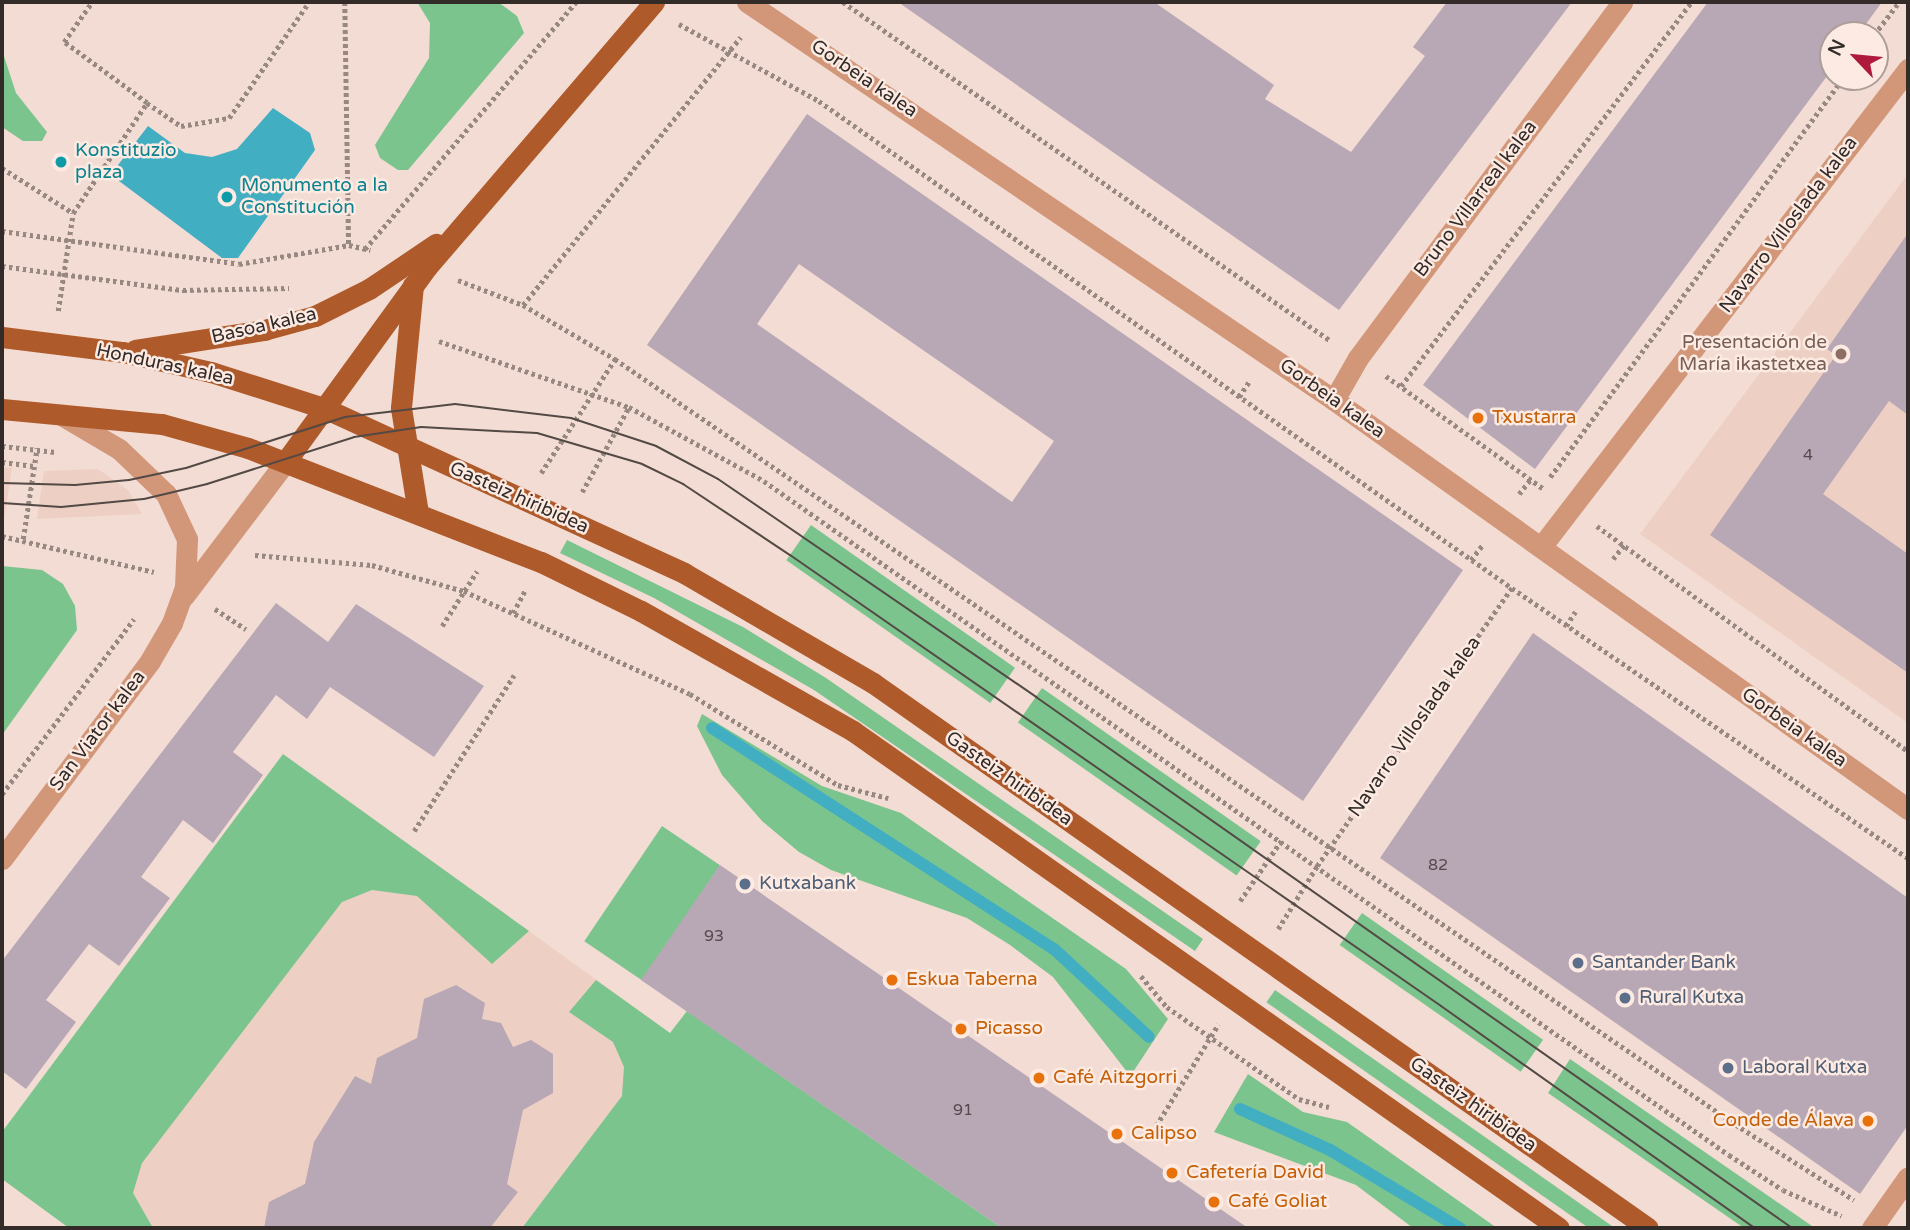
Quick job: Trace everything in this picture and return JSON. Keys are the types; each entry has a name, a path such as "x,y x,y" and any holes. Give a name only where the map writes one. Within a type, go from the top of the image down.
{"main road":[{"name":"Basoa kalea","path":"123,352 264,330 339,306 418,265 463,224 653,3"},
{"name":"Basoa kalea","path":"286,461 413,285 418,265"},
{"path":"413,285 401,375 406,447 418,513"},
{"name":"Honduras kalea","path":"2,337 123,352 211,372 324,408"},
{"name":"Gasteiz hiribidea","path":"324,408 684,573 873,682 1648,1228"},
{"path":"2,409 162,424 286,461 541,562 641,611 853,731 1255,1010 1559,1228"}],"street":[{"name":"Gorbeia kalea","path":"747,2 1334,400 1908,809"},
{"name":"Bruno Villarreal kalea","path":"1334,400 1358,358 1622,2"},
{"name":"Navarro Villoslada kalea","path":"1541,548 1908,69"},
{"name":"San Viator kalea","path":"53,415 119,449 166,494 184,527 188,554 186,591"},
{"name":"San Viator kalea","path":"2,859 150,661 186,591 286,461"},
{"path":"1872,1228 1908,1177"}],"path":[{"path":"92,2 64,43 181,126 229,118 309,2"},
{"path":"345,2 349,245"},
{"path":"365,249 576,2"},
{"path":"1401,386 1692,2"},
{"path":"1885,21 1899,2"},
{"path":"653,3 729,53 819,101 1511,588 1908,858"},
{"path":"523,305 729,53"},
{"path":"1542,488 1834,91"},
{"path":"53,344 73,213 147,103"},
{"path":"2,167 73,213"},
{"path":"2,231 239,264 349,245 418,265 523,305 615,359 1741,1128 1863,1205"},
{"path":"2,266 183,290 273,285 339,306"},
{"path":"408,331 593,392 629,407 764,481 1729,1155 1783,1189 1821,1204 1850,1222"},
{"path":"536,481 615,359"},
{"path":"577,499 629,407"},
{"path":"23,539 37,450 53,415"},
{"path":"2,446 69,453"},
{"path":"2,462 34,466"},
{"path":"2,536 155,572 246,629"},
{"path":"152,580 158,550 188,554"},
{"path":"217,554 372,565 464,591 690,694 829,780 900,805"},
{"path":"442,625 481,566"},
{"path":"513,613 528,584"},
{"name":"Navarro Villoslada kalea","path":"1317,866 1511,588"},
{"path":"2,794 136,616"},
{"path":"414,831 514,675"},
{"path":"1131,966 1167,1007 1298,1099 1336,1109"}],"shaded area":[{"name":"Presentación de María ikastetxea","path":"1908,174 1908,723 1640,534"},
{"path":"2,467 12,468 4,519 2,519"},
{"path":"98,469 128,490 142,514 37,519 44,471"},
{"path":"310,773 670,1033 522,1228 85,1228"}],"green space":[{"path":"417,2 498,2 517,16 524,33 408,170 398,170 380,158 375,145 429,58 430,23"},
{"path":"2,50 16,93 47,132 42,141 23,141 2,127"},
{"path":"811,525 1015,668 990,703 786,560"},
{"path":"567,540 743,627 826,678 1203,939 1195,951 814,690 654,598 560,553"},
{"path":"2,566 42,570 63,584 75,606 77,630 2,735"},
{"path":"1042,688 1261,841 1237,876 1018,722"},
{"path":"702,714 822,786 901,813 1126,969 1168,1019 1133,1072 1128,1073 1053,977 1010,945 967,918 831,870 799,852 762,821 722,775 697,726"},
{"path":"283,754 529,931 492,964 417,896 372,890 342,902 142,1163 133,1193 153,1228 69,1228 2,1179 2,1132"},
{"path":"662,826 720,865 642,980 584,941"},
{"path":"1362,913 1543,1040 1521,1072 1340,945"},
{"path":"596,980 670,1033 687,1011 1002,1228 522,1228 622,1096 624,1067 613,1042 569,1012"},
{"path":"1275,990 1614,1227 1589,1228 1266,1002"},
{"path":"1570,1059 1812,1226 1744,1228 1548,1093"},
{"path":"1248,1074 1303,1112 1347,1122 1497,1228 1413,1228 1356,1185 1214,1132"}],"water":[{"path":"273,108 310,133 315,150 238,258 222,258 119,181 118,165 148,126 185,153 212,157 237,149"}],"building":[{"path":"898,2 1154,2 1274,85 1265,99 1351,152 1425,56 1413,47 1447,2 1572,2 1339,310"},
{"path":"1708,2 1882,2 1868,21 1819,21 1819,87 1535,469 1423,385"},
{"path":"807,114 1463,570 1303,801 647,345","holes":["799,264 1054,441 1012,502 757,324"]},
{"path":"1908,233 1908,415 1889,401 1823,494 1908,554 1908,673 1710,535 1836,355 1827,349"},
{"path":"276,603 328,642 356,604 484,686 434,757 330,687 307,719 276,695 233,752 263,775 213,843 183,820 141,877 170,898 119,966 89,944 46,1000 76,1022 26,1089 2,1071 2,961"},
{"path":"1533,633 1908,898 1908,1125 1860,1194 1380,858"},
{"path":"720,865 1248,1228 1002,1228 641,980"},
{"path":"456,985 485,1003 482,1019 501,1023 513,1047 531,1040 553,1054 553,1093 523,1110 507,1184 518,1192 490,1228 264,1228 269,1202 305,1184 314,1142 355,1076 371,1084 377,1058 417,1038 424,999"}],"waterway":[{"path":"712,728 1054,949 1149,1037"},
{"path":"1240,1109 1330,1150 1460,1228"}],"tram line":[{"path":"2,483 75,485 129,480 186,468 345,417 455,404 571,418 656,446 718,479 1036,697 1792,1228"},
{"path":"2,503 61,507 144,499 207,484 354,437 421,427 537,433 642,464 683,484 790,555 1441,1006 1754,1228"}],"place":[{"name":"Konstituzio plaza","path":"61,162"},
{"name":"Monumento a la Constitución","path":"227,197"},
{"name":"Presentación de María ikastetxea","path":"1841,354"},
{"name":"Txustarra","path":"1478,418"},
{"name":"Kutxabank","path":"745,884"},
{"name":"Santander Bank","path":"1578,963"},
{"name":"Eskua Taberna","path":"892,980"},
{"name":"Rural Kutxa","path":"1625,998"},
{"name":"Picasso","path":"961,1029"},
{"name":"Laboral Kutxa","path":"1728,1068"},
{"name":"Café Aitzgorri","path":"1039,1078"},
{"name":"Conde de Álava","path":"1868,1121"},
{"name":"Calipso","path":"1117,1134"},
{"name":"Cafetería David","path":"1172,1173"},
{"name":"Café Goliat","path":"1214,1202"}]}
